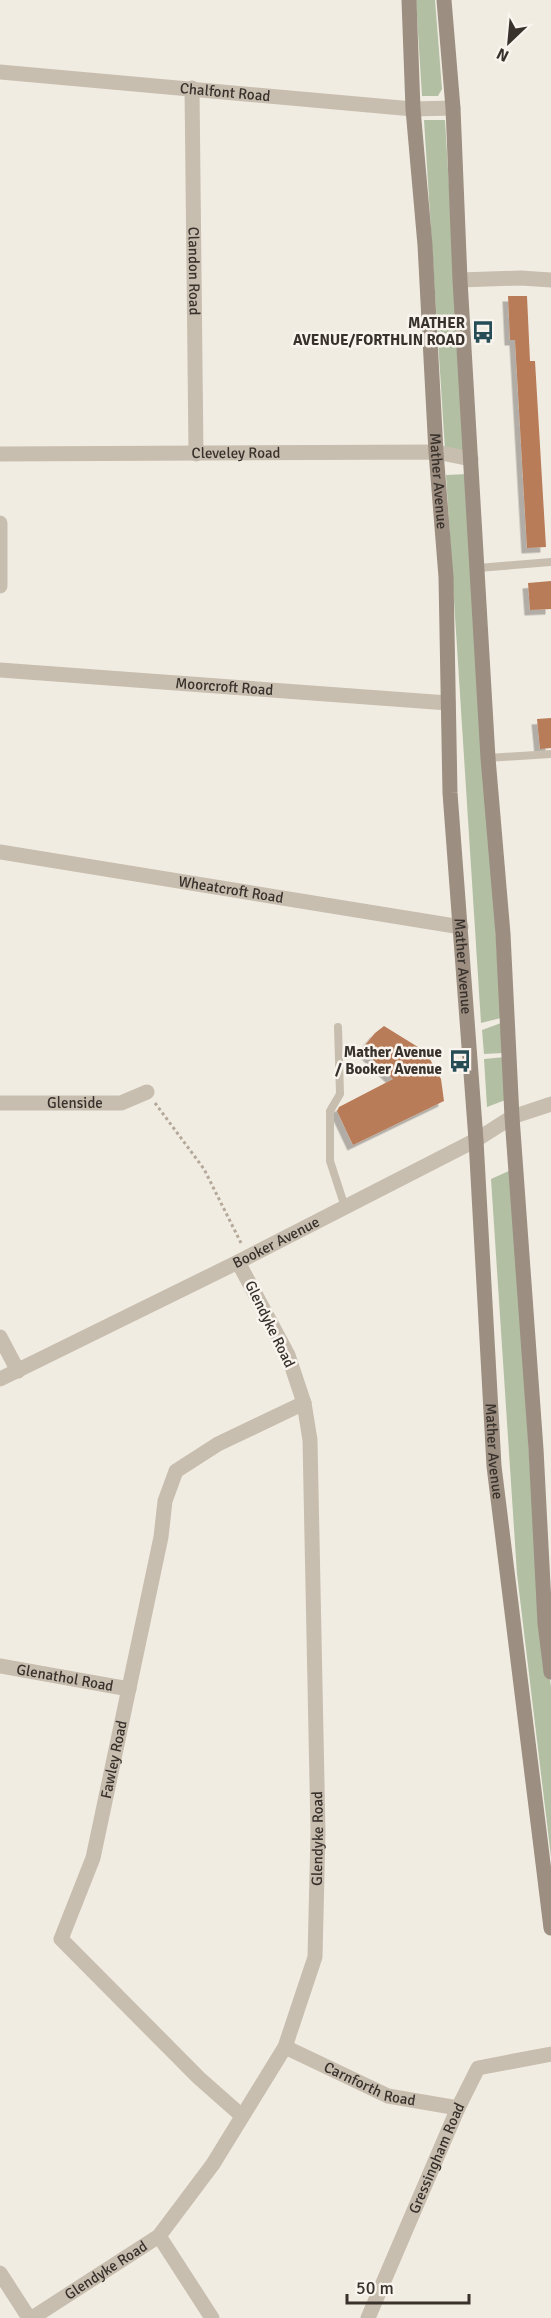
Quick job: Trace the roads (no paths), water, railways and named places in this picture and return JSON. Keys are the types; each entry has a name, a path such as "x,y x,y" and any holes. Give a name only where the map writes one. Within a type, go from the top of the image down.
{"main road":[{"name":"Mather Avenue","path":"409,0 413,109 425,245 435,452 446,577 450,793 476,1140 494,1466 551,1928"},
{"path":"444,0 453,108 460,280 488,758 503,934 512,1117 535,1437 545,1623 551,1672"}],"street":[{"name":"Chalfont Road","path":"0,72 413,109 453,108"},
{"name":"Clandon Road","path":"192,88 196,454"},
{"path":"460,280 521,278 551,280"},
{"name":"Cleveley Road","path":"0,454 435,452 471,459"},
{"path":"0,524 0,586"},
{"name":"Moorcroft Road","path":"0,670 448,703"},
{"name":"Wheatcroft Road","path":"0,852 461,927"},
{"name":"Glenside","path":"0,1103 121,1103 147,1092"},
{"name":"Booker Avenue","path":"0,1379 476,1140 512,1117 551,1104"},
{"name":"Glendyke Road","path":"31,2318 159,2236 213,2164 285,2047 315,1957 318,1832 310,1440 304,1403 288,1355 243,1259"},
{"path":"0,1337 18,1371"},
{"name":"Fawley Road","path":"242,2116 199,2078 61,1940 93,1858 161,1537 165,1501 176,1471 218,1444 304,1403"},
{"name":"Glenathol Road","path":"0,1666 129,1689"},
{"name":"Carnforth Road","path":"285,2047 388,2096 458,2108"},
{"name":"Gressingham Road","path":"368,2318 458,2108 478,2068 551,2054"},
{"path":"159,2236 212,2318"},
{"path":"0,2273 31,2318"}],"lane":[{"path":"478,568 551,562"},
{"path":"488,758 551,754"},
{"path":"338,1027 340,1094 330,1111 330,1161 345,1207"}],"place":[{"name":"MATHER AVENUE/FORTHLIN ROAD","path":"483,332"},
{"name":"Mather Avenue / Booker Avenue","path":"460,1061"}]}
